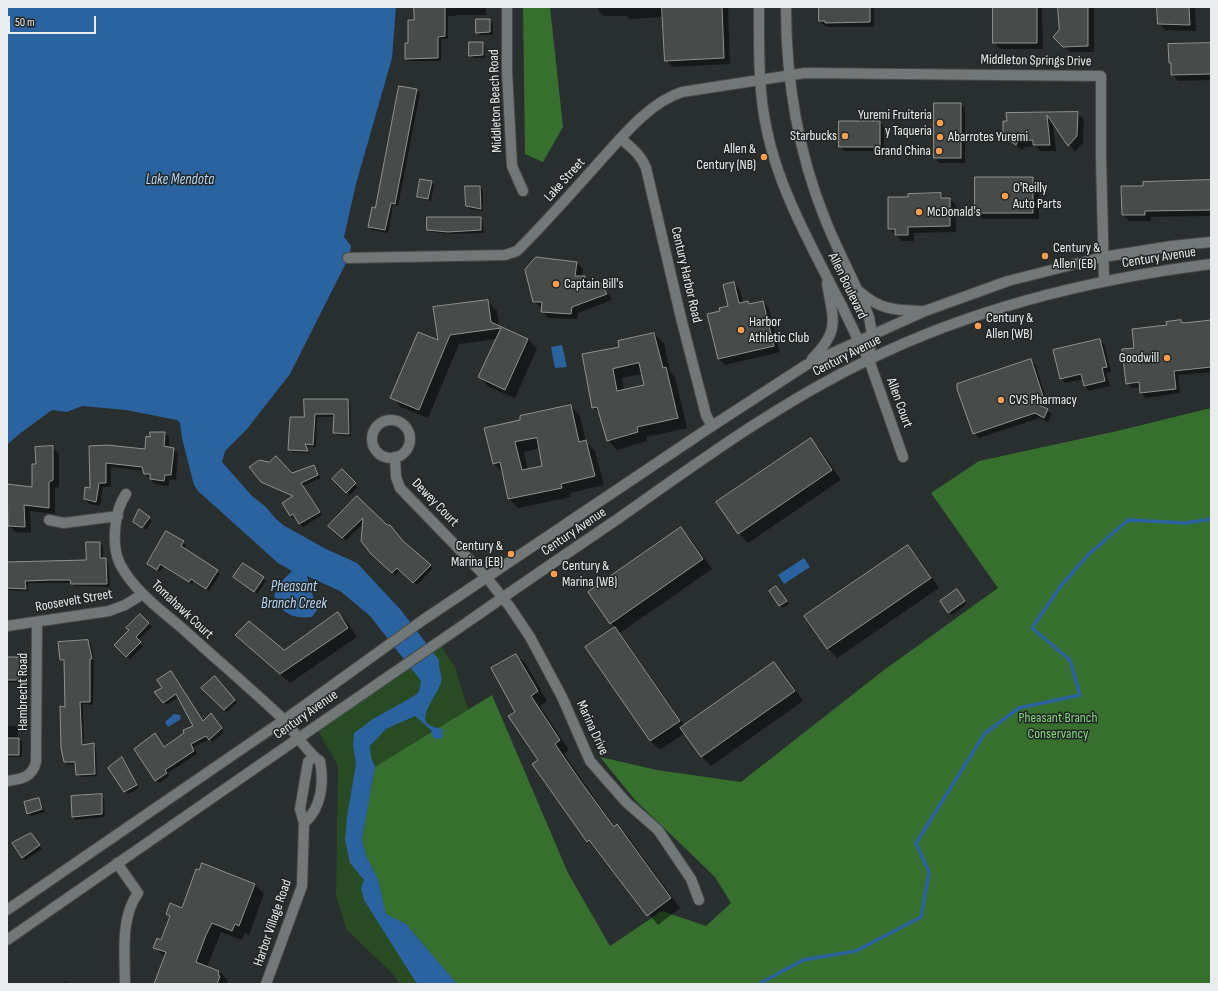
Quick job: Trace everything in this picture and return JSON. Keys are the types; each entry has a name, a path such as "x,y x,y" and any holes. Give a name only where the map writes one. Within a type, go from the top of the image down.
{"main road":[{"name":"Middleton Beach Road","path":"507,7 507,71 512,166 523,191"},
{"name":"Allen Boulevard","path":"759,7 761,79 766,130 776,165 787,194 858,341 869,360"},
{"name":"Allen Boulevard","path":"786,7 789,74 795,114 810,175 825,219 869,317 872,334 869,360"},
{"name":"Middleton Springs Drive","path":"789,74 890,73 1101,76 1104,280"},
{"name":"Lake Street","path":"348,258 505,255 518,251 621,139 647,113 677,94 789,74"},
{"name":"Century Harbor Road","path":"621,139 634,149 643,161 646,168 681,318 706,415 712,426"},
{"name":"Century Avenue","path":"7,910 284,720 430,616 712,426 806,365 925,311 1008,282 1103,257 1172,246 1211,242"},
{"name":"Century Avenue","path":"7,940 298,737 774,412 814,388 898,346 987,312 1034,297 1104,280 1211,264"},
{"path":"806,365 829,340 833,328 825,272"},
{"path":"856,288 874,303 887,309 925,311"},
{"name":"Allen Court","path":"869,360 903,457"},
{"name":"Dewey Court","path":"395,457 396,477 400,488 487,578"},
{"name":"Tomahawk Court","path":"126,494 123,498 115,528 115,544 120,563 128,578 284,720"},
{"path":"49,520 64,523 118,516"},
{"name":"Marina Drive","path":"487,578 530,637 551,677 590,761 626,802 658,830 690,879 699,900"},
{"name":"Roosevelt Street","path":"7,626 114,609 144,594"},
{"name":"Hambrecht Road","path":"7,781 27,777 31,773 36,762 37,622"},
{"path":"284,720 313,756 320,761 322,775 315,811 304,823"},
{"name":"Harbor Village Road","path":"266,984 302,886 304,823 300,809 308,762 313,756"},
{"path":"117,863 138,893 132,904 127,924 125,984"}],"green space":[{"path":"523,7 550,7 563,127 543,162 525,154"},
{"name":"Pheasant Branch Conservancy","path":"1211,408 1211,984 457,984 406,924 386,914 378,879 366,856 362,839 375,767 492,695 568,873 610,946 662,911 706,926 731,903 715,877 635,800 600,757 657,770 741,782 884,670 998,588 931,493 979,461 1117,431"},
{"path":"438,642 455,667 525,894 639,984 400,984 393,974 347,930 336,896 338,766 315,725"}],"water":[{"name":"Lake Mendota","path":"7,7 396,7 392,58 356,184 344,237 351,246 349,257 290,374 247,429 225,451 222,462 252,496 266,507 283,525 326,549 357,563 400,609 439,660 441,682 427,710 426,720 428,724 443,730 442,739 433,738 431,730 415,716 386,729 370,746 371,757 375,767 362,839 366,856 378,879 386,914 406,924 457,984 417,984 364,900 361,888 364,880 350,863 345,840 347,817 356,764 353,745 354,733 373,719 414,696 419,692 421,681 370,616 340,591 307,576 317,610 312,617 294,616 289,614 281,607 274,596 279,584 292,571 278,563 198,491 194,485 182,438 180,423 177,420 126,410 82,406 67,412 52,410 7,445"},
{"path":"562,345 567,367 555,368 551,347"},
{"path":"804,558 810,567 784,584 778,575"},
{"path":"174,714 180,715 181,719 168,727 165,722"}],"building":[{"path":"414,7 445,7 445,36 438,37 438,58 405,59 405,43 408,43 408,20 414,20"},
{"path":"662,7 722,7 724,58 665,61"},
{"path":"819,7 870,7 870,22 825,23 825,21 819,21"},
{"path":"993,7 1037,7 1037,43 993,43"},
{"path":"1058,7 1088,7 1088,46 1063,47 1053,37 1059,30"},
{"path":"1157,7 1189,7 1190,25 1158,24"},
{"path":"476,19 490,19 490,32 476,33"},
{"path":"469,42 483,42 483,55 469,56"},
{"path":"1211,43 1211,74 1171,75 1168,44"},
{"path":"399,86 417,89 395,204 391,203 385,230 368,227 372,207 375,208"},
{"path":"934,103 961,103 961,158 934,158"},
{"path":"1078,112 1077,136 1068,146 1047,115 1050,145 1033,145 1033,140 1018,141 1016,145 1003,136 1003,121 1007,121 1006,113"},
{"path":"839,121 880,121 880,147 839,147"},
{"path":"975,177 1033,177 1033,213 975,213"},
{"path":"420,179 432,181 428,199 417,197"},
{"path":"1211,180 1211,210 1145,211 1145,215 1122,215 1121,186 1143,186 1143,182"},
{"path":"465,186 480,186 481,209 466,206"},
{"name":"McDonald's","path":"941,193 941,198 950,198 950,226 908,227 908,235 895,235 895,229 888,229 888,197 908,197 908,194"},
{"path":"427,217 481,217 481,230 448,232 427,230"},
{"name":"Captain Bill's","path":"536,257 577,262 575,276 585,276 583,289 600,282 607,294 572,307 571,314 541,312 542,302 533,302 525,270"},
{"name":"Harbor Athletic Club","path":"734,282 739,303 748,301 749,304 763,301 774,346 718,359 707,314 720,311 719,308 728,306 723,285"},
{"path":"488,300 491,322 528,339 505,390 478,377 501,328 450,335 419,410 390,398 418,332 438,340 433,307"},
{"name":"Goodwill","path":"1181,320 1181,322 1184,323 1211,320 1211,367 1174,371 1176,389 1140,393 1139,382 1126,384 1122,349 1134,348 1132,329 1167,325 1166,322"},
{"path":"654,333 663,368 666,367 678,418 637,427 638,432 607,441 597,407 592,408 582,354 619,347 618,341","holes":["639,363 644,385 617,391 613,369"]},
{"path":"1100,339 1107,367 1102,368 1105,381 1084,386 1081,374 1060,379 1053,350"},
{"name":"CVS Pharmacy","path":"1031,359 1043,396 1039,405 1048,409 1044,418 1035,413 973,434 957,389 957,384"},
{"path":"304,399 348,399 349,434 333,433 334,414 315,414 313,445 305,444 308,451 288,450 290,417 304,417"},
{"path":"571,405 579,442 586,440 595,476 561,484 562,488 508,499 500,462 493,464 484,428 520,420 520,416","holes":["537,438 542,466 522,470 515,442"]},
{"path":"150,432 165,432 164,446 174,448 171,475 165,475 164,481 150,479 150,474 144,474 142,467 106,463 106,483 99,483 96,502 84,499 85,487 90,488 89,446 107,445 145,449 146,436 150,437"},
{"path":"811,438 832,470 738,534 716,502"},
{"path":"53,446 53,480 49,482 49,508 24,505 25,527 8,526 7,484 32,487 32,464 36,464 35,447"},
{"path":"276,456 292,473 314,465 318,475 301,483 320,512 299,524 293,514 290,516 282,503 293,496 261,482 249,467 259,460 269,462"},
{"path":"342,469 356,483 346,493 332,479"},
{"path":"357,496 387,525 390,525 403,541 431,565 413,583 397,568 392,573 371,554 361,541 363,518 342,538 328,526"},
{"path":"139,509 150,517 142,528 133,522"},
{"path":"681,527 703,559 610,624 588,592"},
{"path":"166,531 184,541 181,546 218,570 206,589 191,579 189,582 160,564 157,570 147,564"},
{"path":"86,542 100,542 100,558 106,558 107,584 71,584 70,580 25,581 26,589 7,588 7,562 86,560"},
{"path":"908,545 931,578 827,649 804,616"},
{"path":"243,563 264,577 254,592 233,577"},
{"path":"776,586 787,601 779,606 769,591"},
{"path":"957,589 965,601 948,613 940,601"},
{"path":"338,612 348,628 280,674 235,635 249,621 284,650"},
{"path":"140,614 149,623 136,637 141,642 126,657 114,645 129,630 126,628"},
{"path":"615,627 680,721 650,741 585,647"},
{"path":"88,640 92,659 90,659 90,702 80,702 82,745 94,743 95,774 76,775 75,762 64,762 61,748 60,706 65,707 64,660 60,660 58,642"},
{"path":"516,654 538,691 531,696 560,740 555,744 614,827 617,824 671,898 647,916 589,840 587,842 532,764 538,760 508,716 515,712 491,668"},
{"path":"7,657 21,657 21,680 7,680"},
{"path":"774,662 795,691 701,757 680,728"},
{"path":"171,671 203,721 211,713 222,728 209,740 206,736 191,744 194,751 165,770 167,773 155,781 134,749 155,733 164,747 184,733 183,730 193,726 176,694 163,703 154,692 162,688 157,680"},
{"path":"215,676 235,700 224,710 201,688"},
{"path":"7,738 19,738 19,755 7,755"},
{"path":"122,757 137,785 124,792 108,768"},
{"path":"102,794 102,814 72,817 71,796"},
{"path":"39,798 42,809 27,814 24,802"},
{"path":"31,833 40,845 22,858 12,843"},
{"path":"202,863 255,884 239,926 235,924 232,931 212,923 206,935 196,962 219,971 218,975 220,976 217,984 154,984 166,952 153,948 157,938 161,940 170,916 166,914 170,903 182,908 196,869 199,870"}],"waterway":[{"path":"759,984 803,960 856,951 921,917 929,872 916,843 985,733 1019,708 1080,695 1070,660 1032,628 1060,587 1088,555 1128,520 1186,523 1211,519"}],"place":[{"name":"Yuremi Fruiteria y Taqueria","path":"940,123"},
{"name":"Starbucks","path":"845,136"},
{"name":"Abarrotes Yuremi","path":"940,137"},
{"name":"Grand China","path":"939,151"},
{"name":"Allen & Century (NB)","path":"764,157"},
{"name":"O'Reilly Auto Parts","path":"1005,196"},
{"name":"McDonald's","path":"919,212"},
{"name":"Century & Allen (EB)","path":"1045,256"},
{"name":"Captain Bill's","path":"556,284"},
{"name":"Century & Allen (WB)","path":"978,326"},
{"name":"Harbor Athletic Club","path":"741,330"},
{"name":"Goodwill","path":"1167,358"},
{"name":"CVS Pharmacy","path":"1001,400"},
{"name":"Century & Marina (EB)","path":"511,554"},
{"name":"Century & Marina (WB)","path":"554,574"}],"water label":[{"name":"Pheasant Branch Creek","path":"294,596"}]}
